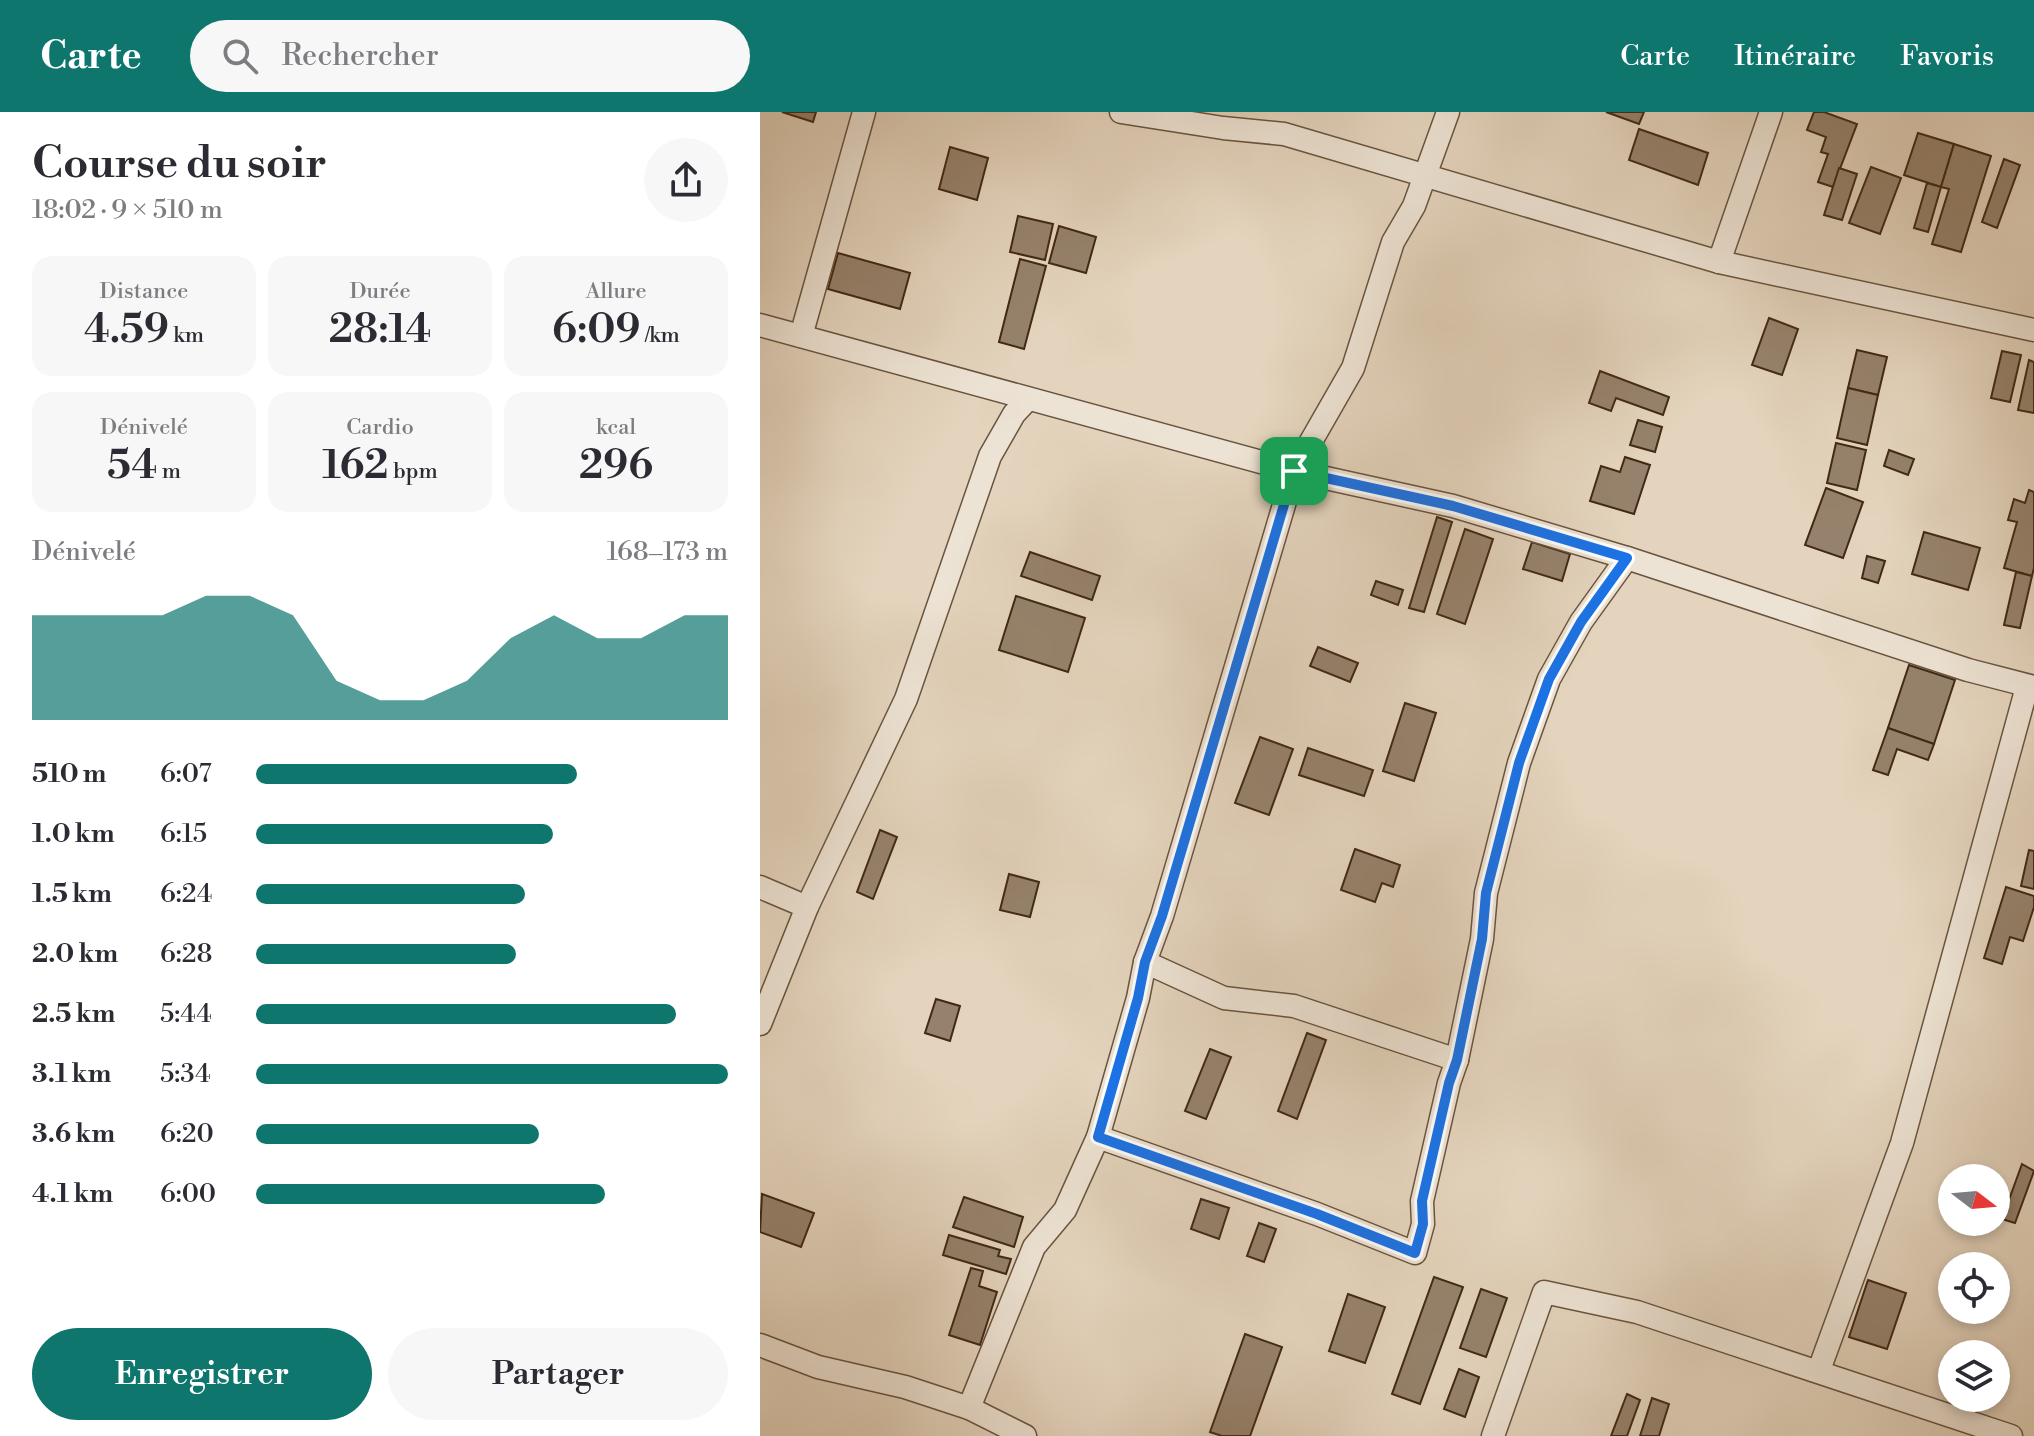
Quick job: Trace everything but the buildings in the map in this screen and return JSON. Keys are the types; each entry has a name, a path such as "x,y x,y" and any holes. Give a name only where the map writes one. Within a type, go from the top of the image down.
{"street":[{"path":"801,336 864,112"},
{"path":"1121,112 1284,134 1719,262 2034,330"},
{"path":"969,1408 1034,1247 1065,1210 1098,1137 1138,998 1145,962 1162,916 1294,471 1353,368 1393,242 1414,206 1448,112"},
{"path":"1719,262 1771,112"},
{"path":"760,325 1294,471 1453,506 1627,558 2030,687 1902,1143 1819,1370"},
{"path":"760,1024 807,907 906,699 990,456 1014,414 1028,399"},
{"path":"1098,1137 1317,1214 1415,1253 1423,1224 1422,1201 1457,1060 1482,939 1486,893 1519,763 1549,679 1581,622 1627,558"},
{"path":"760,887 807,907"},
{"path":"1145,962 1224,998 1294,1006 1457,1060"},
{"path":"1493,1436 1544,1292 1637,1312 2011,1436"},
{"path":"760,1345 818,1367 905,1387 969,1408 1025,1436"}],"route":[{"path":"1294,471 1453,506 1627,558 1581,622 1549,679 1519,763 1486,893 1482,939 1457,1060 1422,1201 1423,1224 1415,1253 1317,1214 1098,1137 1138,998 1145,962 1162,916 1294,471"}]}
